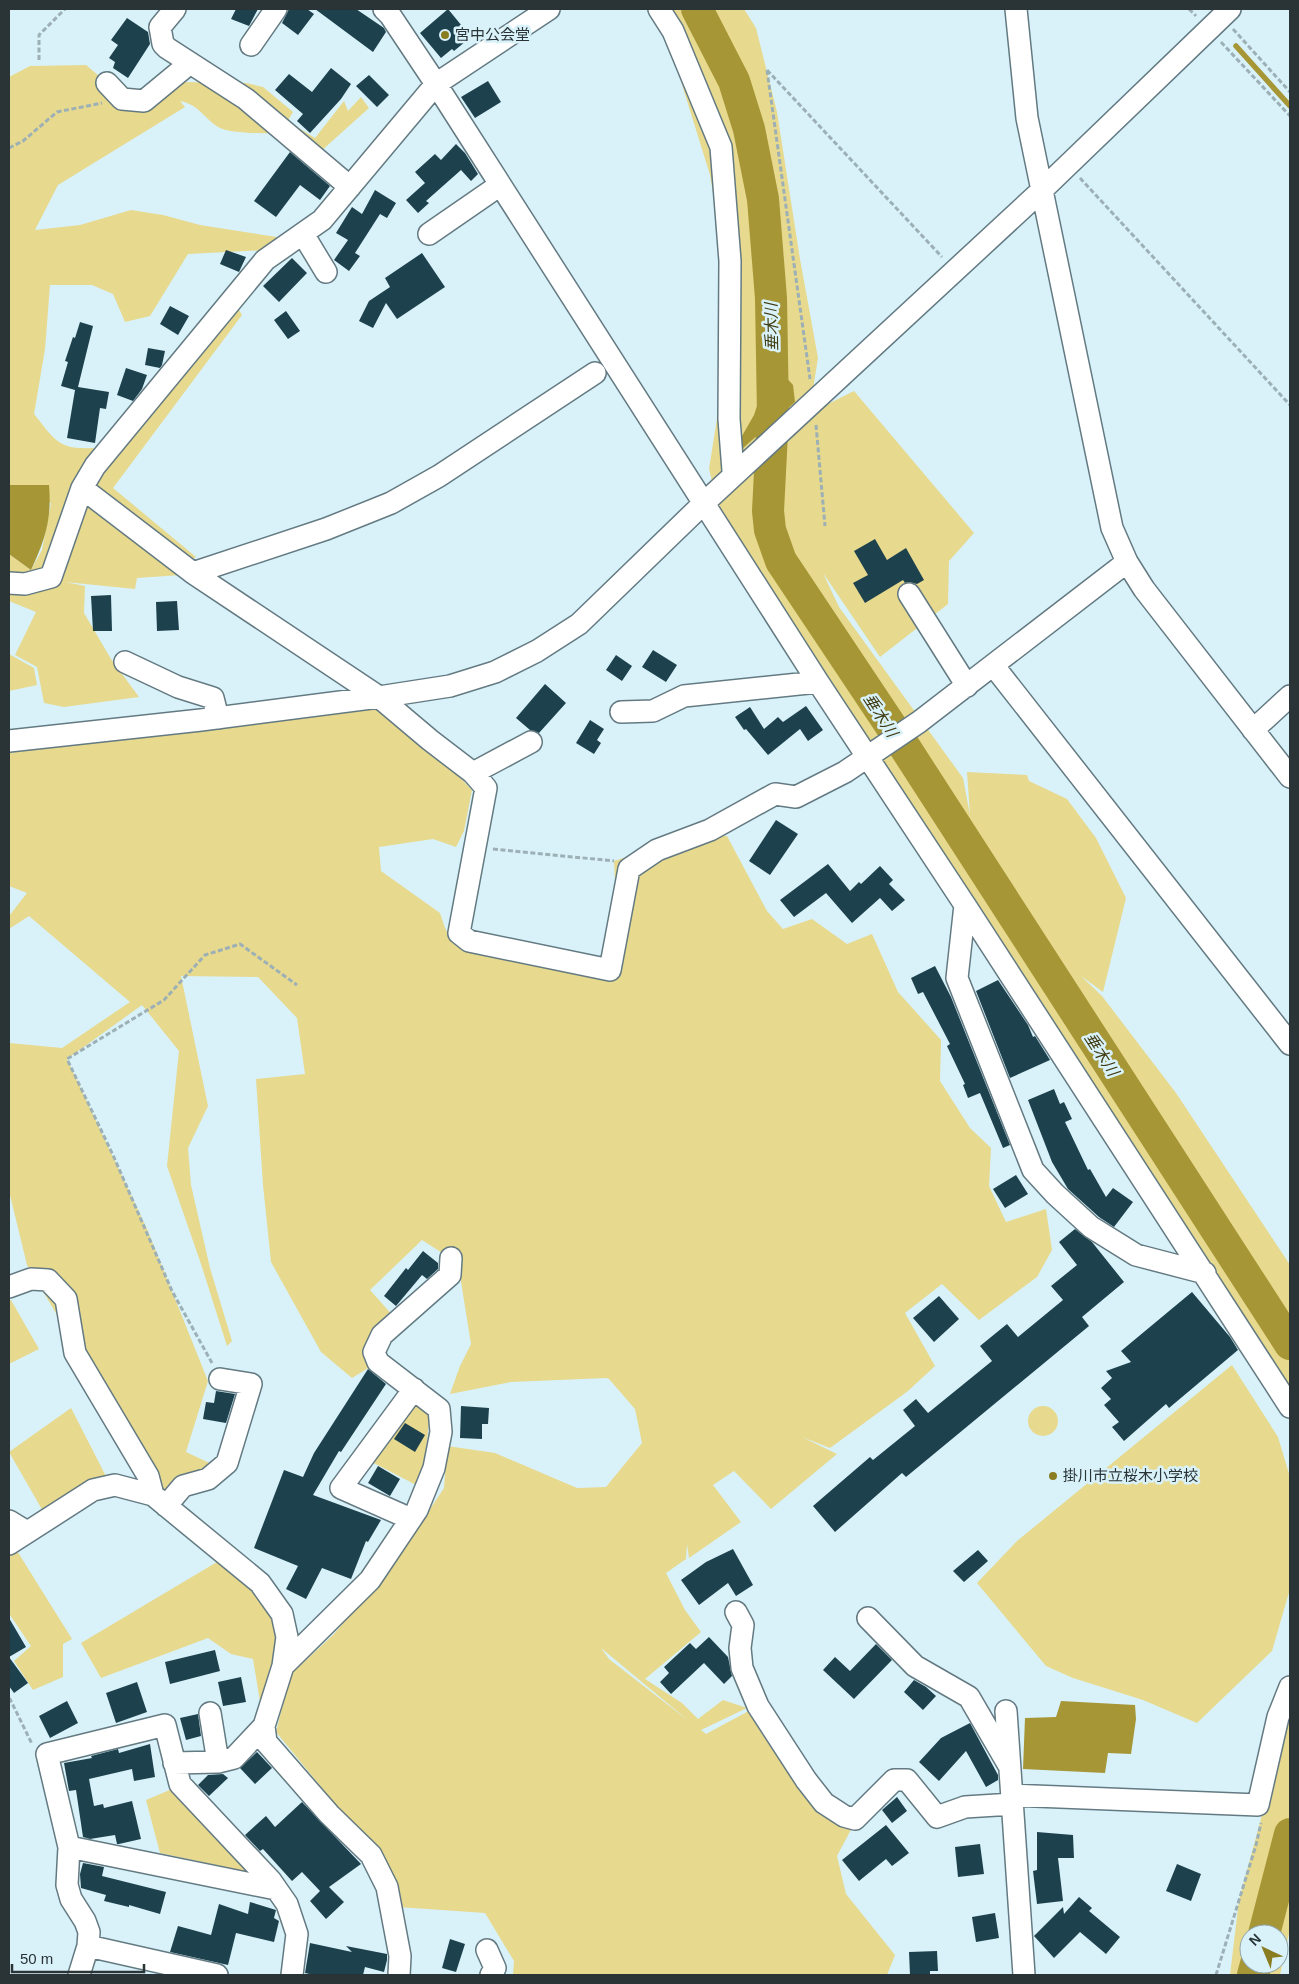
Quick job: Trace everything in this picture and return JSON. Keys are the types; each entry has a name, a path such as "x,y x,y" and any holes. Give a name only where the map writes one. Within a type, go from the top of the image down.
{"street":[{"path":"175,9 160,27 163,44 246,98 350,188"},
{"path":"251,45 276,9"},
{"path":"384,9 390,15 436,84 706,502 818,682 874,753 966,905 1290,1407"},
{"path":"9,583 25,584 51,577 82,488 95,466 265,260 322,220 436,84 549,9"},
{"path":"659,9 673,31 721,146 730,261 729,419 732,471"},
{"path":"1016,9 1027,118 1112,528 1127,562 1144,589 1290,777"},
{"path":"9,740 218,718 450,686 494,672 537,651 579,624 706,502 1041,191 1220,18"},
{"path":"107,83 122,100 144,101 190,63"},
{"path":"429,234 500,185"},
{"path":"303,234 326,272"},
{"path":"193,573 326,529 390,503 439,476 595,373"},
{"path":"82,488 193,573 379,697 473,773 486,788 460,933 462,936 469,941 610,970 629,869 657,850 710,830 775,794 796,797 845,772 920,722 1127,562"},
{"path":"910,594 967,686"},
{"path":"125,662 178,687 212,698 218,718"},
{"path":"993,665 1290,1044"},
{"path":"621,712 653,711 684,696 818,682"},
{"path":"1253,730 1290,696"},
{"path":"473,773 531,742"},
{"path":"966,905 958,978 1033,1170 1055,1194 1091,1227 1136,1255 1204,1273"},
{"path":"282,1666 370,1580 417,1510 434,1468 441,1432 439,1409 378,1362 374,1352 382,1335 450,1275 451,1258"},
{"path":"9,1288 31,1279 48,1280 66,1299 75,1353 148,1476 159,1500"},
{"path":"159,1500 182,1486 208,1480 227,1463 251,1384 220,1379"},
{"path":"411,1519 341,1488 414,1390"},
{"path":"9,1544 93,1490 115,1485 159,1500 260,1584 282,1614 287,1637 282,1666 264,1726 266,1742 329,1814 371,1855 387,1887 400,1956 399,1975"},
{"path":"9,1521 27,1532"},
{"path":"736,1612 742,1625 740,1648 742,1668 758,1706 806,1780 824,1803 844,1816 855,1819 894,1780 907,1780 937,1817 965,1807 1012,1800 1258,1804 1284,1718 1290,1687"},
{"path":"868,1618 916,1666 969,1698 1010,1767"},
{"path":"1006,1711 1024,1975"},
{"path":"210,1713 218,1762"},
{"path":"79,1975 88,1946 89,1932 85,1921 71,1899 66,1885 69,1847 47,1754 165,1725 180,1784 276,1889 287,1904 297,1934 292,1975"},
{"path":"174,1763 218,1762 234,1758 264,1726"},
{"path":"69,1847 276,1889"},
{"path":"88,1946 217,1975"},
{"path":"487,1950 495,1968 491,1975"}],"path":[{"path":"39,60 38,35 65,9"},
{"path":"1220,18 1290,92"},
{"path":"1220,18 1290,116"},
{"path":"825,526 814,402 767,70 955,271"},
{"path":"9,148 22,141 57,112 122,100"},
{"path":"1068,165 1290,405"},
{"path":"475,847 614,861"},
{"path":"220,1379 172,1291 113,1155 67,1059 164,1000 205,955 240,944 297,985"},
{"path":"9,1700 32,1746 47,1754"},
{"path":"1216,1975 1262,1823 1258,1804"}],"shaded area":[{"path":"651,9 744,9 756,28 777,112 818,358 808,421 818,409 854,391 974,533 949,561 948,604 880,657 823,573 839,607 963,778 970,815 967,772 1027,775 1029,781 1067,799 1096,838 1126,898 1103,992 1081,976 1102,996 1176,1093 1290,1265 1290,1410 721,517 709,469 718,412 727,276 710,175 671,49"},
{"path":"86,65 124,97 180,82 246,83 263,87 293,112 280,134 239,132 218,127 192,105 180,101 185,107 58,185 35,230 80,225 131,210 163,215 200,225 277,237 267,250 188,254 150,316 125,322 113,294 92,285 50,285 45,349 34,414 58,442 72,447 94,448 60,549 49,550 52,576 81,509 96,507 181,575 137,578 135,589 65,582 85,586 84,613 111,659 139,697 64,707 44,703 37,667 15,655 36,612 9,601 9,554 31,570 42,550 51,503 9,485 9,77 30,66"},
{"path":"361,97 369,108 320,152 290,130 294,125 315,138 344,101 348,111"},
{"path":"233,300 242,315 113,488 196,557 187,563 84,485"},
{"path":"9,654 34,668 37,685 9,691"},
{"path":"374,705 427,743 472,790 464,831 456,847 433,839 379,847 381,871 440,913 452,941 619,959 614,861 689,837 727,836 767,911 783,929 812,919 847,944 872,934 898,992 941,1040 940,1081 970,1128 991,1148 989,1186 1006,1222 1046,1209 1052,1250 1037,1277 979,1320 942,1284 905,1313 935,1366 908,1391 830,1448 802,1437 837,1454 771,1509 734,1471 713,1485 741,1522 689,1558 687,1544 686,1559 666,1573 685,1610 701,1632 645,1679 682,1703 698,1719 723,1700 747,1708 701,1730 706,1734 758,1706 854,1824 837,1856 846,1894 895,1955 887,1975 513,1975 514,1961 485,1913 398,1907 385,1856 353,1826 276,1732 290,1675 333,1635 390,1569 444,1488 447,1446 495,1453 577,1488 606,1487 642,1443 635,1409 609,1379 606,1378 511,1382 450,1394 460,1366 471,1344 458,1263 422,1240 370,1290 394,1317 378,1362 352,1378 321,1352 271,1262 263,1185 256,1079 305,1074 297,1018 258,977 181,976 208,1106 188,1148 191,1185 210,1268 232,1341 227,1346 167,1166 179,1051 142,1005 67,1059 147,1229 208,1381 186,1452 216,1466 165,1497 27,1265 9,1191 9,1043 62,1048 130,1002 29,916 9,929 9,916 27,893 9,886 9,753","holes":["601,1648 690,1722 609,1659"]},
{"path":"9,1300 11,1300 39,1349 9,1364"},
{"path":"1232,1365 1278,1437 1290,1477 1290,1589 1272,1651 1197,1723 1143,1700 1073,1678 1046,1666 977,1583 1017,1541"},
{"path":"418,1392 431,1402 422,1488 368,1460"},
{"path":"1043,1406 1054,1410 1058,1421 1054,1432 1043,1436 1032,1432 1028,1421 1032,1410"},
{"path":"71,1408 111,1486 44,1513 9,1452"},
{"path":"14,1546 72,1639 63,1644 63,1677 33,1690 14,1661 31,1646 9,1615 9,1548"},
{"path":"227,1556 286,1631 264,1726 253,1659 231,1654 208,1638 101,1678 81,1643"},
{"path":"1290,1718 1289,1934 1289,1924 1239,1924 1239,1974 1280,1975 1230,1975 1239,1900"},
{"path":"172,1789 253,1873 160,1853 146,1800"}],"water":[{"path":"762,325 771,326 772,362 793,385 795,402 742,449 742,436 754,415 762,391"},
{"path":"9,485 49,485 50,497 46,529 31,570 9,554"},
{"path":"1061,1701 1135,1705 1136,1719 1131,1754 1108,1753 1105,1773 1023,1769 1025,1718 1056,1717"}],"building":[{"path":"236,9 258,9 249,26 231,19"},
{"path":"289,9 307,9 314,14 298,35 282,23"},
{"path":"315,9 356,9 384,28 386,32 373,52"},
{"name":"宮中公会堂","path":"448,9 471,37 454,51 452,49 441,58 420,33"},
{"path":"127,18 148,32 150,44 128,78 113,68 115,62 109,58 118,45 111,40"},
{"path":"331,68 351,84 341,99 310,133 297,121 303,114 275,90 289,74 312,92"},
{"path":"369,75 389,95 377,107 356,86"},
{"path":"488,81 501,102 475,118 461,97"},
{"path":"456,144 465,153 478,174 471,181 461,170 426,201 429,203 418,213 406,200 425,183 415,172 435,154 441,160"},
{"path":"290,152 330,186 320,200 300,185 276,217 254,201"},
{"path":"375,190 396,203 387,218 380,214 355,253 360,256 349,271 334,260 348,240 336,233 352,207 362,214"},
{"path":"226,250 246,257 239,272 220,264"},
{"path":"422,253 445,287 397,319 386,303 373,328 359,321 369,301 390,287 385,278"},
{"path":"292,258 307,273 279,302 263,286"},
{"path":"170,306 189,316 178,335 160,324"},
{"path":"286,311 300,331 288,339 274,320"},
{"path":"80,322 93,326 78,387 109,392 106,409 100,408 95,443 67,438 75,390 61,386 68,362 65,361"},
{"path":"148,348 165,351 160,368 145,365"},
{"path":"126,368 147,375 142,389 133,401 117,395"},
{"path":"875,539 887,560 906,548 924,580 917,584 905,583 903,580 865,603 853,583 868,575 854,551"},
{"path":"111,595 112,631 93,631 91,596"},
{"path":"177,601 179,630 157,631 156,602"},
{"path":"653,650 677,665 666,682 642,667"},
{"path":"616,655 632,666 622,681 606,670"},
{"path":"545,684 566,703 539,733 530,730 516,718"},
{"path":"806,706 823,730 808,741 800,729 768,755 746,729 744,730 735,717 750,707 764,729 778,717 783,722"},
{"path":"590,720 604,729 597,740 601,743 594,754 576,743"},
{"path":"776,820 798,834 770,875 749,861"},
{"path":"828,864 850,891 859,882 861,884 880,866 893,880 889,884 905,900 892,911 880,898 852,923 826,893 794,917 780,900"},
{"path":"935,966 951,997 1010,1145 1003,1148 980,1093 968,1098 963,1085 965,1084 947,1046 950,1044 923,992 918,994 911,978"},
{"path":"998,980 1028,1025 1033,1037 1035,1036 1050,1060 1010,1078 976,991"},
{"path":"1054,1089 1060,1104 1064,1102 1072,1119 1065,1122 1088,1170 1090,1169 1106,1197 1113,1188 1133,1202 1114,1227 1099,1217 1068,1189 1052,1162 1028,1100"},
{"path":"1016,1175 1028,1194 1005,1208 993,1189"},
{"path":"1075,1229 1092,1242 1124,1282 1082,1317 1089,1326 906,1477 902,1473 835,1532 813,1506 870,1457 873,1460 915,1426 903,1410 916,1399 928,1413 992,1361 980,1346 1007,1324 1018,1337 1063,1300 1051,1286 1077,1265 1059,1242"},
{"path":"423,1251 438,1263 438,1269 427,1279 422,1275 396,1306 384,1296 406,1268 408,1270"},
{"path":"1192,1292 1230,1337 1238,1350 1169,1408 1166,1404 1124,1441 1112,1427 1119,1422 1104,1405 1111,1399 1101,1388 1112,1378 1106,1371 1131,1362 1121,1351"},
{"path":"939,1296 959,1319 934,1342 913,1318"},
{"path":"368,1369 386,1384 341,1452 339,1451 313,1495 381,1520 368,1542 366,1541 351,1579 322,1568 306,1599 286,1589 298,1566 254,1548 284,1470 303,1477 314,1453"},
{"path":"216,1391 235,1394 226,1423 203,1419 206,1402 214,1403"},
{"path":"461,1406 489,1408 488,1424 482,1424 482,1439 460,1438"},
{"path":"405,1423 425,1435 415,1452 394,1439"},
{"path":"378,1466 400,1479 390,1496 368,1483"},
{"path":"733,1549 753,1585 736,1596 728,1583 699,1605 681,1580 706,1562"},
{"path":"978,1550 988,1561 964,1582 953,1571"},
{"path":"9,1618 26,1647 9,1657"},
{"path":"709,1637 728,1657 732,1676 724,1684 704,1663 671,1694 660,1682 669,1673 664,1667 690,1643 696,1649"},
{"path":"876,1644 892,1660 854,1699 823,1670 835,1657 850,1671"},
{"path":"215,1650 220,1671 170,1684 165,1662"},
{"path":"9,1657 28,1683 14,1693 9,1686"},
{"path":"241,1677 246,1702 223,1706 218,1682"},
{"path":"914,1680 936,1696 923,1710 904,1692"},
{"path":"137,1682 147,1712 116,1723 106,1693"},
{"path":"67,1701 78,1723 50,1738 39,1716"},
{"path":"198,1714 201,1736 186,1740 180,1718"},
{"path":"970,1723 998,1775 998,1780 986,1787 966,1751 939,1781 919,1762 941,1738"},
{"path":"150,1744 155,1777 134,1781 132,1769 89,1779 94,1806 103,1804 104,1808 132,1801 141,1839 117,1844 115,1835 90,1839 83,1837 76,1790 69,1791 64,1763 92,1758 91,1756 118,1749 119,1753"},
{"path":"257,1752 272,1768 255,1784 240,1768"},
{"path":"223,1774 228,1778 209,1796 198,1785 208,1775"},
{"path":"897,1797 907,1811 892,1823 882,1810"},
{"path":"302,1802 361,1864 329,1887 344,1902 326,1919 310,1901 320,1891 302,1872 292,1881 263,1849 260,1851 245,1835 266,1816 275,1827"},
{"path":"886,1825 909,1853 892,1866 886,1859 859,1881 842,1860"},
{"path":"1037,1832 1073,1835 1074,1858 1058,1858 1063,1901 1037,1904 1033,1871 1037,1870"},
{"path":"980,1844 984,1874 958,1877 955,1847"},
{"path":"83,1863 104,1867 102,1876 166,1892 160,1914 129,1905 129,1907 104,1901 106,1895 81,1888 80,1874"},
{"path":"1177,1864 1201,1874 1191,1901 1166,1891"},
{"path":"1079,1897 1092,1908 1089,1911 1120,1937 1106,1954 1080,1932 1054,1958 1034,1936 1063,1907 1064,1914"},
{"path":"250,1902 276,1910 274,1918 279,1921 274,1942 236,1933 228,1965 170,1952 178,1926 211,1935 219,1904 248,1914"},
{"path":"995,1913 999,1938 976,1942 972,1917"},
{"path":"450,1939 465,1944 456,1972 442,1968"},
{"path":"310,1943 352,1952 346,1946 387,1954 384,1972 365,1967 363,1975 314,1975 305,1973"},
{"path":"937,1951 938,1971 930,1971 930,1975 910,1975 909,1952"}],"waterway":[{"name":"垂木川","path":"697,9 734,81 749,129 763,199 771,298 773,414 768,511 770,530 781,561 895,732 1290,1344"},
{"path":"1236,46 1290,106"},
{"name":"垂木川","path":"1267,1924 1290,1834"}],"place":[{"name":"宮中公会堂","path":"445,35"},
{"name":"掛川市立桜木小学校","path":"1053,1476"}]}
